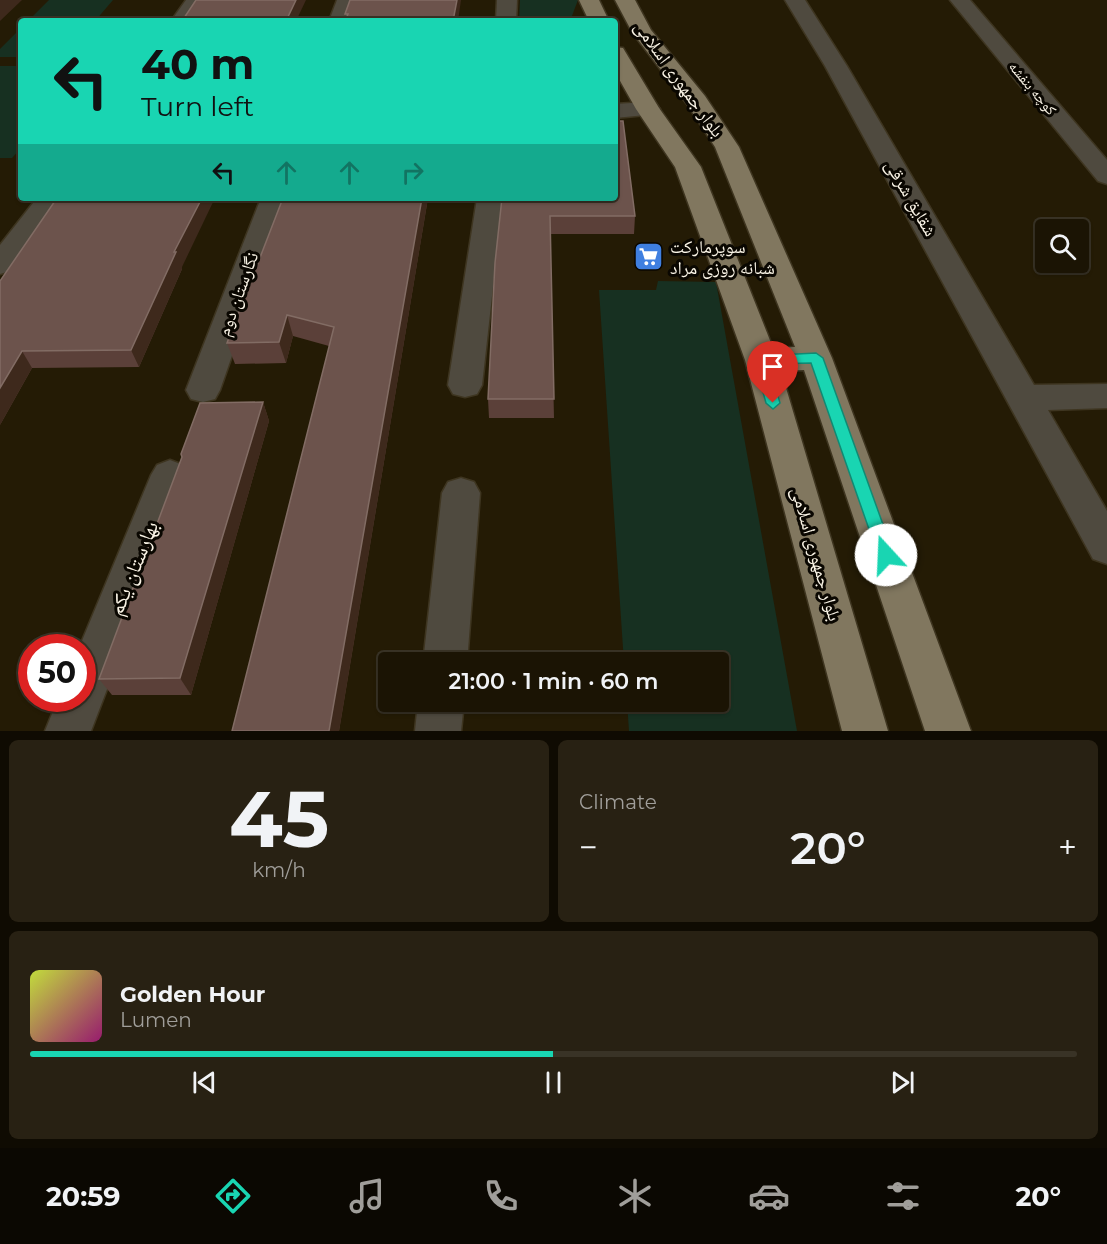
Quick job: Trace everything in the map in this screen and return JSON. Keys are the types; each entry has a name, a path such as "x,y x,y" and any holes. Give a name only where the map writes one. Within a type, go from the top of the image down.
{"main road":[{"path":"589,0 598,18"},
{"name":"بلوار جمهوری اسلامی","path":"625,0 642,32 697,101 727,147 816,358 948,731"},
{"name":"بلوار جمهوری اسلامی","path":"618,58 648,109 688,167 761,360 865,731"},
{"path":"761,360 816,358"}],"street":[{"path":"183,18 196,0"},
{"path":"340,18 347,0"},
{"path":"506,18 507,0"},
{"name":"شقایق شرقی","path":"795,0 842,76 1107,547"},
{"name":"کوچه بنفشه","path":"960,0 1107,176"},
{"path":"618,111 648,109"},
{"path":"1081,146 1107,146"},
{"path":"0,265 49,201"},
{"name":"نگارستان دوم","path":"203,390 273,201"},
{"path":"465,385 490,201"},
{"path":"1024,398 1107,396"},
{"name":"بهارستان یکم","path":"96,659 170,475"},
{"path":"446,652 461,494"},
{"path":"68,731 76,712"},
{"path":"438,731 440,712"}],"green space":[{"path":"49,0 113,0 98,18 31,18"},
{"path":"520,0 578,0 571,18 519,18"},
{"path":"18,31 18,57 0,57 0,49"},
{"path":"0,66 18,66 18,151 12,158 0,158"},
{"path":"658,281 716,282 797,731 629,731 628,712 729,712 729,652 623,652 599,290 656,290"}],"building":[{"path":"196,0 296,0 287,18 184,18"},
{"path":"350,0 457,0 454,18 346,18 348,14 345,14"},
{"path":"618,121 623,121 635,216 550,216 554,399 488,399 495,263 502,201 618,201"},
{"path":"55,201 200,201 174,252 176,252 131,350 22,351 0,388 0,281"},
{"path":"282,201 421,201 329,731 232,731 334,327 287,315 279,342 227,343"},
{"path":"263,402 180,678 99,679 200,403"}],"place":[{"name":"سوپرمارکت شبانه روزی مراد","path":"649,257"}],"route":[{"path":"773,403 761,360 816,358 886,555"}]}
